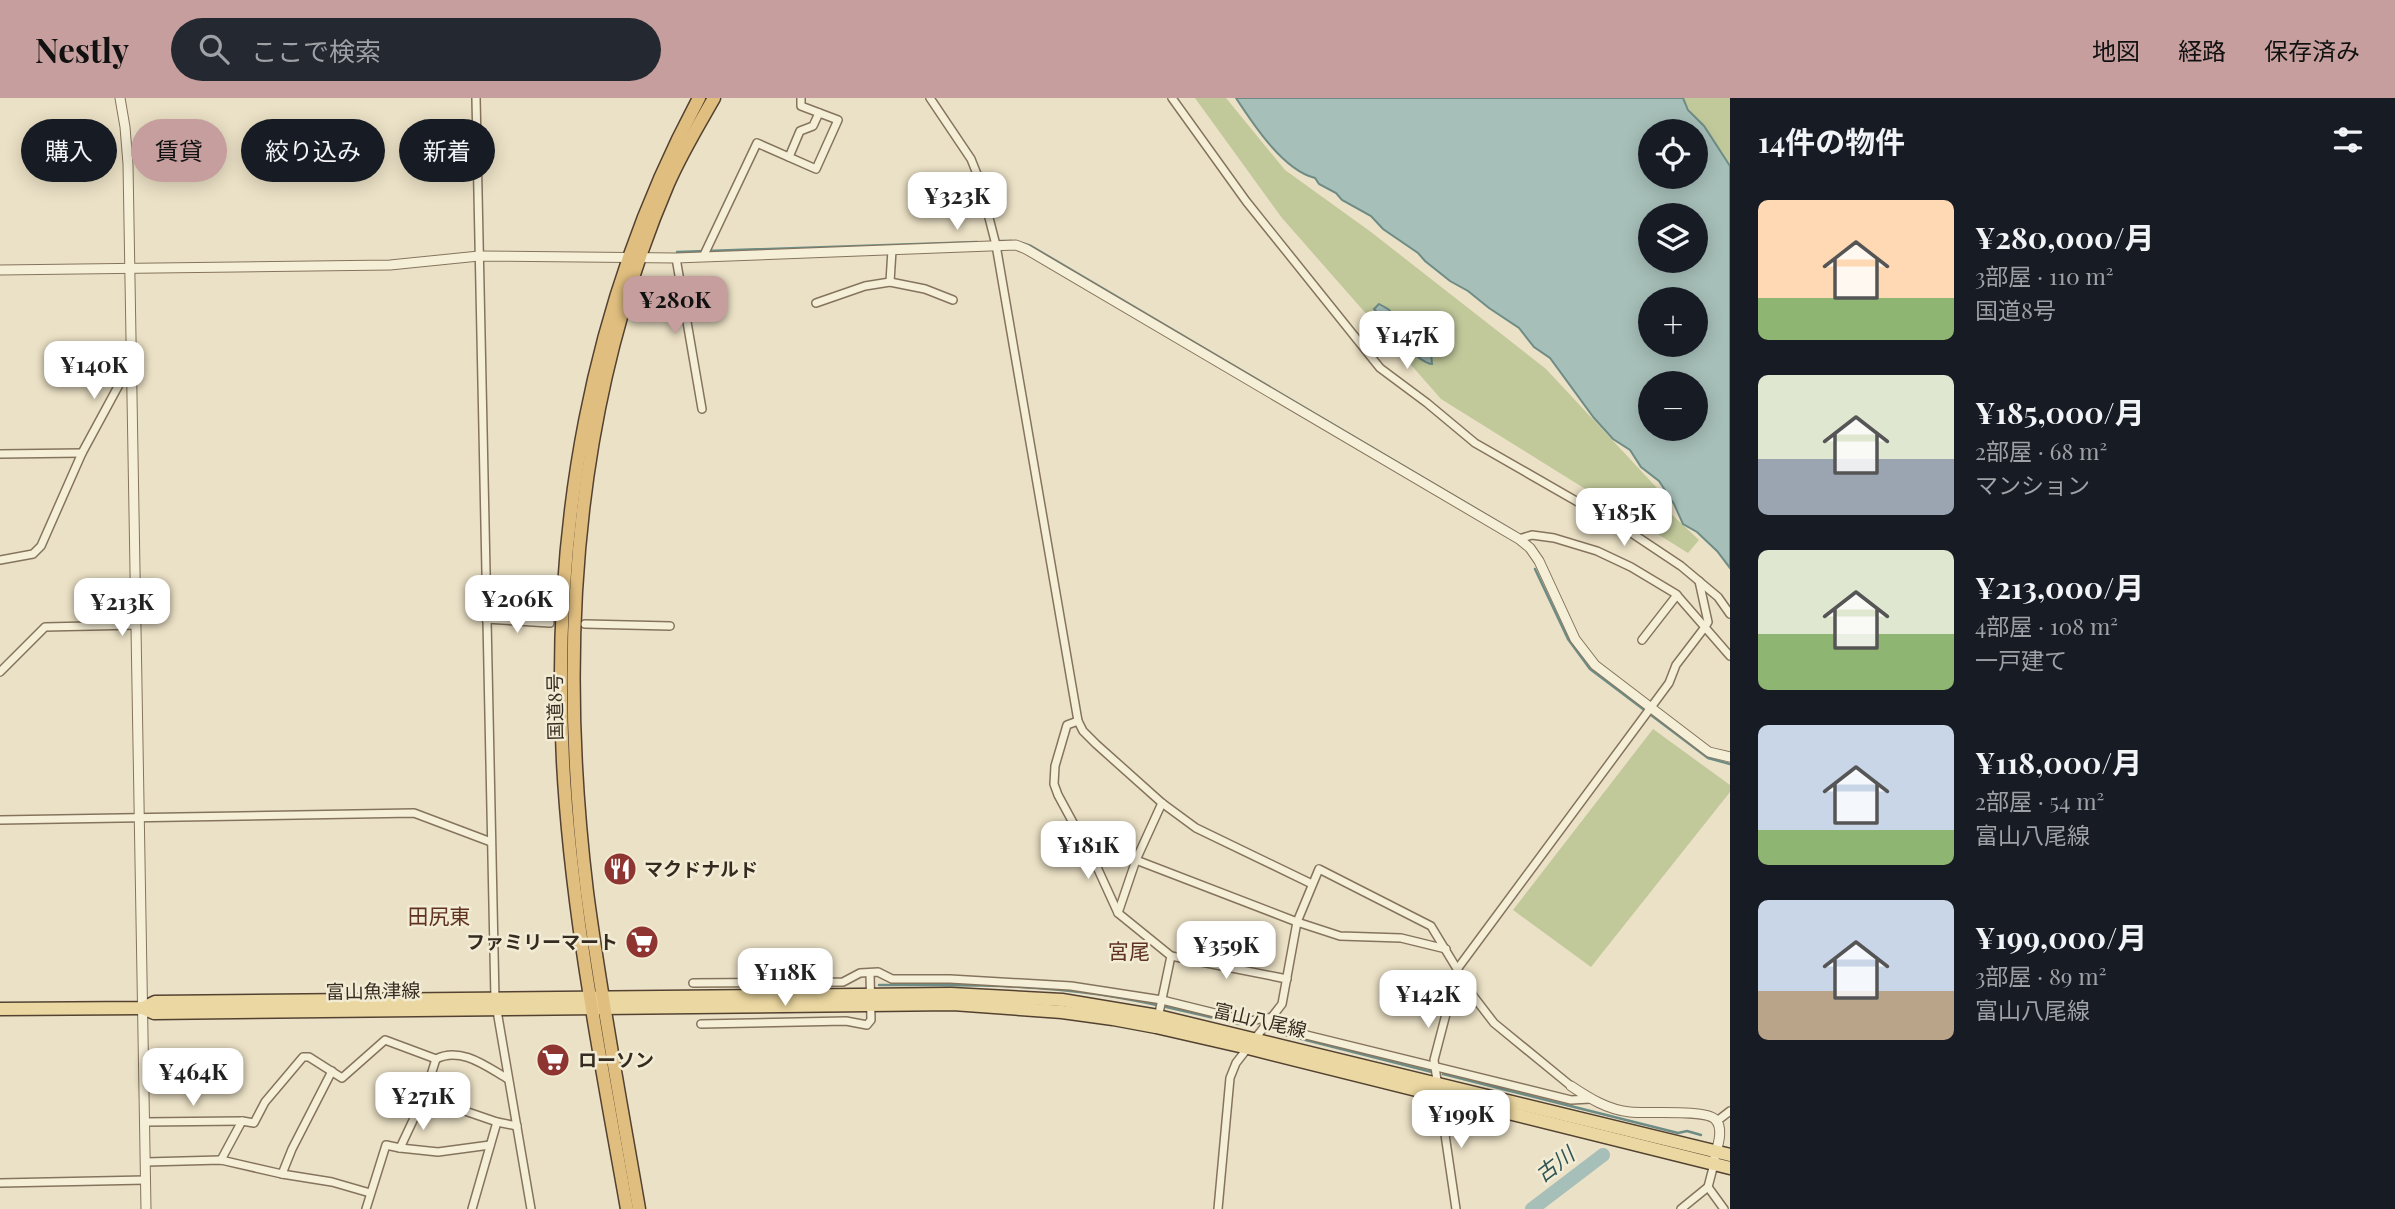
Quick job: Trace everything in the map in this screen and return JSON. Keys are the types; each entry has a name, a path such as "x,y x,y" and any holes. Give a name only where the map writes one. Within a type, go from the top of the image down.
{"highway":[{"name":"国道8号","path":"639,1209 571,858 563,762 562,611 566,545 579,446 593,376 634,258 654,189 699,98"},
{"name":"国道8号","path":"634,258 669,183 714,98"},
{"name":"国道8号","path":"598,1003 627,1209"}],"main road":[{"name":"富山八尾線","path":"598,1003 870,1000 951,994 1062,1000 1252,1043 1715,1158 1730,1168"},
{"name":"富山魚津線","path":"0,1009 143,1008 155,1002 598,1003"},
{"name":"富山八尾線","path":"1715,1158 1730,1155"}],"street":[{"path":"120,98 128,164 146,1209"},
{"path":"476,98 496,1004 531,1209"},
{"path":"703,257 757,143 816,169 838,120 801,106 801,98"},
{"path":"930,98 971,159 996,244 1078,721 1083,731 1096,744 1162,803 1196,828 1312,884"},
{"path":"1172,98 1246,201 1380,368 1475,443 1630,532 1698,580 1718,597 1730,614"},
{"path":"789,157 800,131 813,126 819,113"},
{"path":"0,270 390,265 479,256 676,258 996,244 1016,246 1026,249 1519,539 1539,561 1575,639 1595,665 1709,752 1730,757"},
{"path":"890,282 892,250"},
{"path":"676,258 702,409"},
{"path":"816,303 865,286 890,282 925,289 953,300"},
{"path":"0,560 33,554 41,546 82,453 121,381 130,379"},
{"path":"0,454 82,453"},
{"path":"1519,539 1532,535 1554,538 1597,551 1631,567 1677,595 1730,656"},
{"path":"1456,1209 1434,1060 1458,968 1668,683 1676,665 1705,627 1708,622 1698,580"},
{"path":"1642,640 1677,595"},
{"path":"486,619 550,623"},
{"path":"585,624 670,626"},
{"path":"0,672 45,626 136,625"},
{"path":"1078,721 1067,725 1055,766 1054,784 1118,913 1171,956 1287,979"},
{"path":"1118,913 1136,860 1162,803"},
{"path":"0,820 414,813 491,842"},
{"path":"1136,860 1339,936 1401,938 1446,949"},
{"path":"1218,1209 1230,1079 1236,1063 1282,1004 1297,922 1319,869 1431,926 1474,997 1494,1023 1590,1099 1628,1112 1706,1115 1717,1121 1720,1131 1708,1187 1681,1209"},
{"path":"1157,1022 1171,956"},
{"path":"693,983 843,982 860,973 878,972 892,979 950,979 1071,986 1162,1000 1247,1021 1272,1017 1279,1019 1285,1029 1290,1031 1571,1100 1590,1099"},
{"path":"701,1024 846,1021 867,1025 871,1020 870,973"},
{"path":"145,1122 254,1123 265,1102 303,1057 309,1056 342,1078 385,1041 436,1059"},
{"path":"400,1148 424,1097 436,1059 443,1055 466,1055 508,1079"},
{"path":"282,1174 332,1071"},
{"path":"424,1097 497,1122 517,1126"},
{"path":"1717,1121 1729,1113"},
{"path":"222,1160 242,1121"},
{"path":"472,1209 497,1122"},
{"path":"366,1209 386,1145 438,1152 491,1145"},
{"path":"146,1162 222,1160 332,1182 370,1193"},
{"path":"0,1183 146,1180"},
{"path":"1708,1187 1724,1209"}],"green space":[{"path":"1195,98 1226,98 1285,170 1371,232 1546,369 1657,488 1668,511 1699,540 1688,553 1441,399 1282,218"},
{"path":"1682,98 1730,98 1730,173 1708,139 1708,119 1695,119"},
{"path":"1653,729 1730,785 1730,792 1591,967 1513,910"}],"water":[{"path":"1236,98 1683,98 1688,110 1697,119 1638,119 1638,189 1708,189 1708,132 1730,166 1730,568 1697,532 1683,524 1659,481 1641,467 1630,450 1613,439 1594,418 1550,358 1534,347 1519,328 1450,281 1418,253 1383,229 1371,216 1342,200 1336,193 1319,184 1315,178 1292,166 1260,133"},
{"path":"1379,304 1388,309 1431,351 1432,364 1418,357 1393,332 1374,309"}],"waterway":[{"path":"998,241 1012,241"},
{"path":"677,252 977,242"},
{"path":"1022,243 1517,533"},
{"path":"1535,569 1568,639 1590,669 1708,758 1730,764"},
{"path":"879,985 993,986 1083,992 1239,1024"},
{"path":"1282,1034 1432,1072"},
{"path":"1443,1074 1678,1133 1687,1131 1701,1135"},
{"name":"古川","path":"1532,1209 1603,1155"}],"place":[{"name":"マクドナルド","path":"620,869"},
{"name":"ファミリーマート","path":"642,942"},
{"name":"ローソン","path":"553,1060"}],"district":[{"name":"田尻東","path":"439,917"},
{"name":"宮尾","path":"1129,952"}]}
